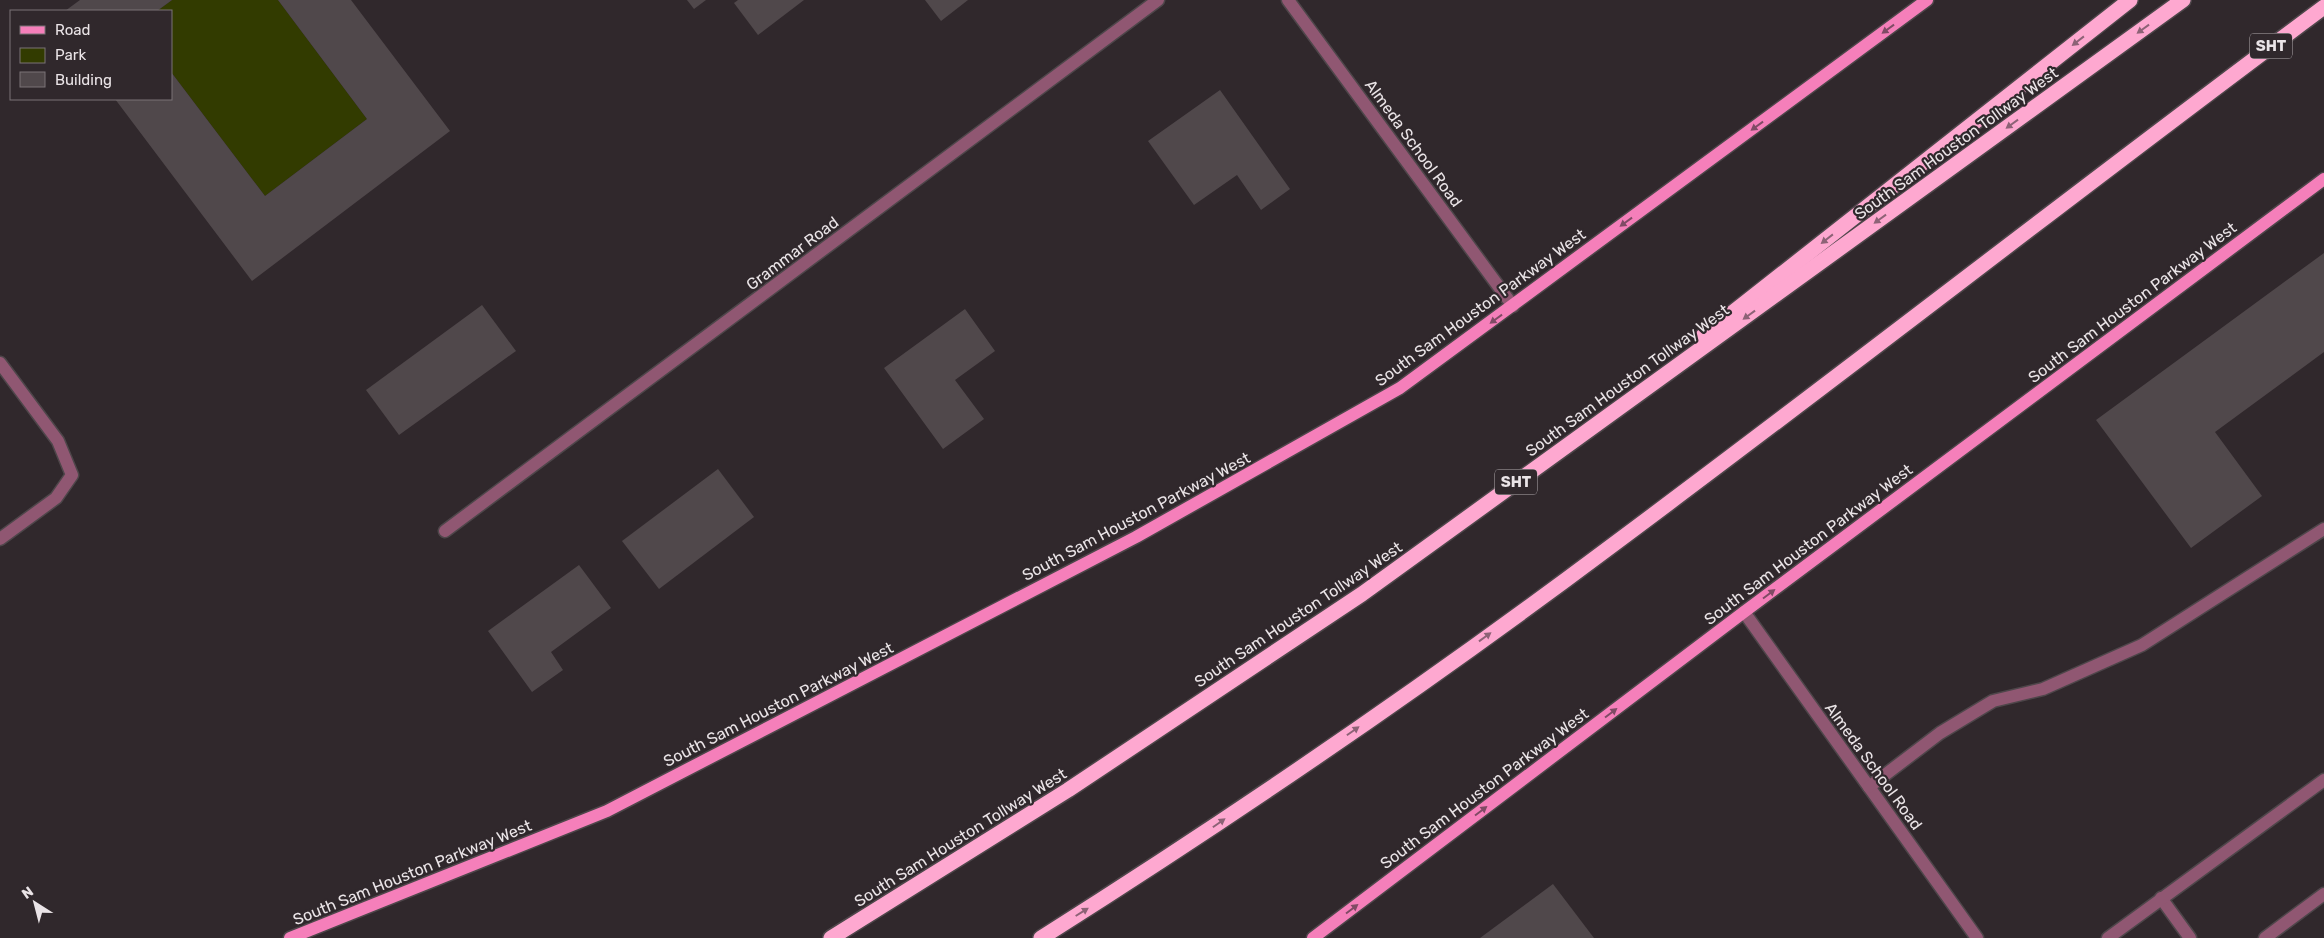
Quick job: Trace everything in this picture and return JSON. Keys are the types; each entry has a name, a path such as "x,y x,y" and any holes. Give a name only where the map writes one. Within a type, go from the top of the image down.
{"highway":[{"path":"1537,466 2130,0"},
{"name":"South Sam Houston Tollway West","path":"832,938 1068,790 1362,594 2183,0"},
{"name":"SHT","path":"1041,938 1180,850 1395,702 1604,552 2324,7"},
{"path":"2219,86 2324,15"}],"main road":[{"name":"South Sam Houston Parkway West","path":"290,938 608,810 1144,532 1400,388 1927,0"},
{"name":"South Sam Houston Parkway West","path":"1313,938 1744,612 2324,179"}],"street":[{"name":"Grammar Road","path":"445,531 1158,0"},
{"name":"Almeda School Road","path":"1288,0 1513,306"},
{"path":"0,363 58,441 72,475 56,498 0,539"},
{"path":"1869,787 1940,733 1993,702 2043,689 2142,645 2324,529"},
{"name":"Almeda School Road","path":"1744,612 1977,938"},
{"path":"2108,938 2324,780"},
{"path":"2265,938 2324,894"},
{"path":"2161,898 2190,938"}],"green space":[{"path":"172,0 278,0 367,119 265,196 172,73 172,10 158,10"}],"building":[{"path":"80,0 172,0 158,10 66,10"},
{"path":"278,0 351,0 450,131 252,281 116,100 172,100 172,73 265,196 367,119"},
{"path":"687,0 706,0 694,9"},
{"path":"738,0 804,0 758,35 734,3"},
{"path":"925,0 968,0 941,21"},
{"path":"1220,90 1290,189 1261,210 1237,175 1194,205 1148,141"},
{"path":"2324,253 2324,352 2215,432 2262,496 2191,548 2096,420"},
{"path":"482,305 516,351 399,435 366,390"},
{"path":"965,309 995,351 955,380 984,419 943,449 884,368"},
{"path":"718,469 754,517 659,589 622,541"},
{"path":"579,565 611,608 551,652 563,670 532,692 488,631"},
{"path":"1553,884 1594,938 1480,938"}]}
